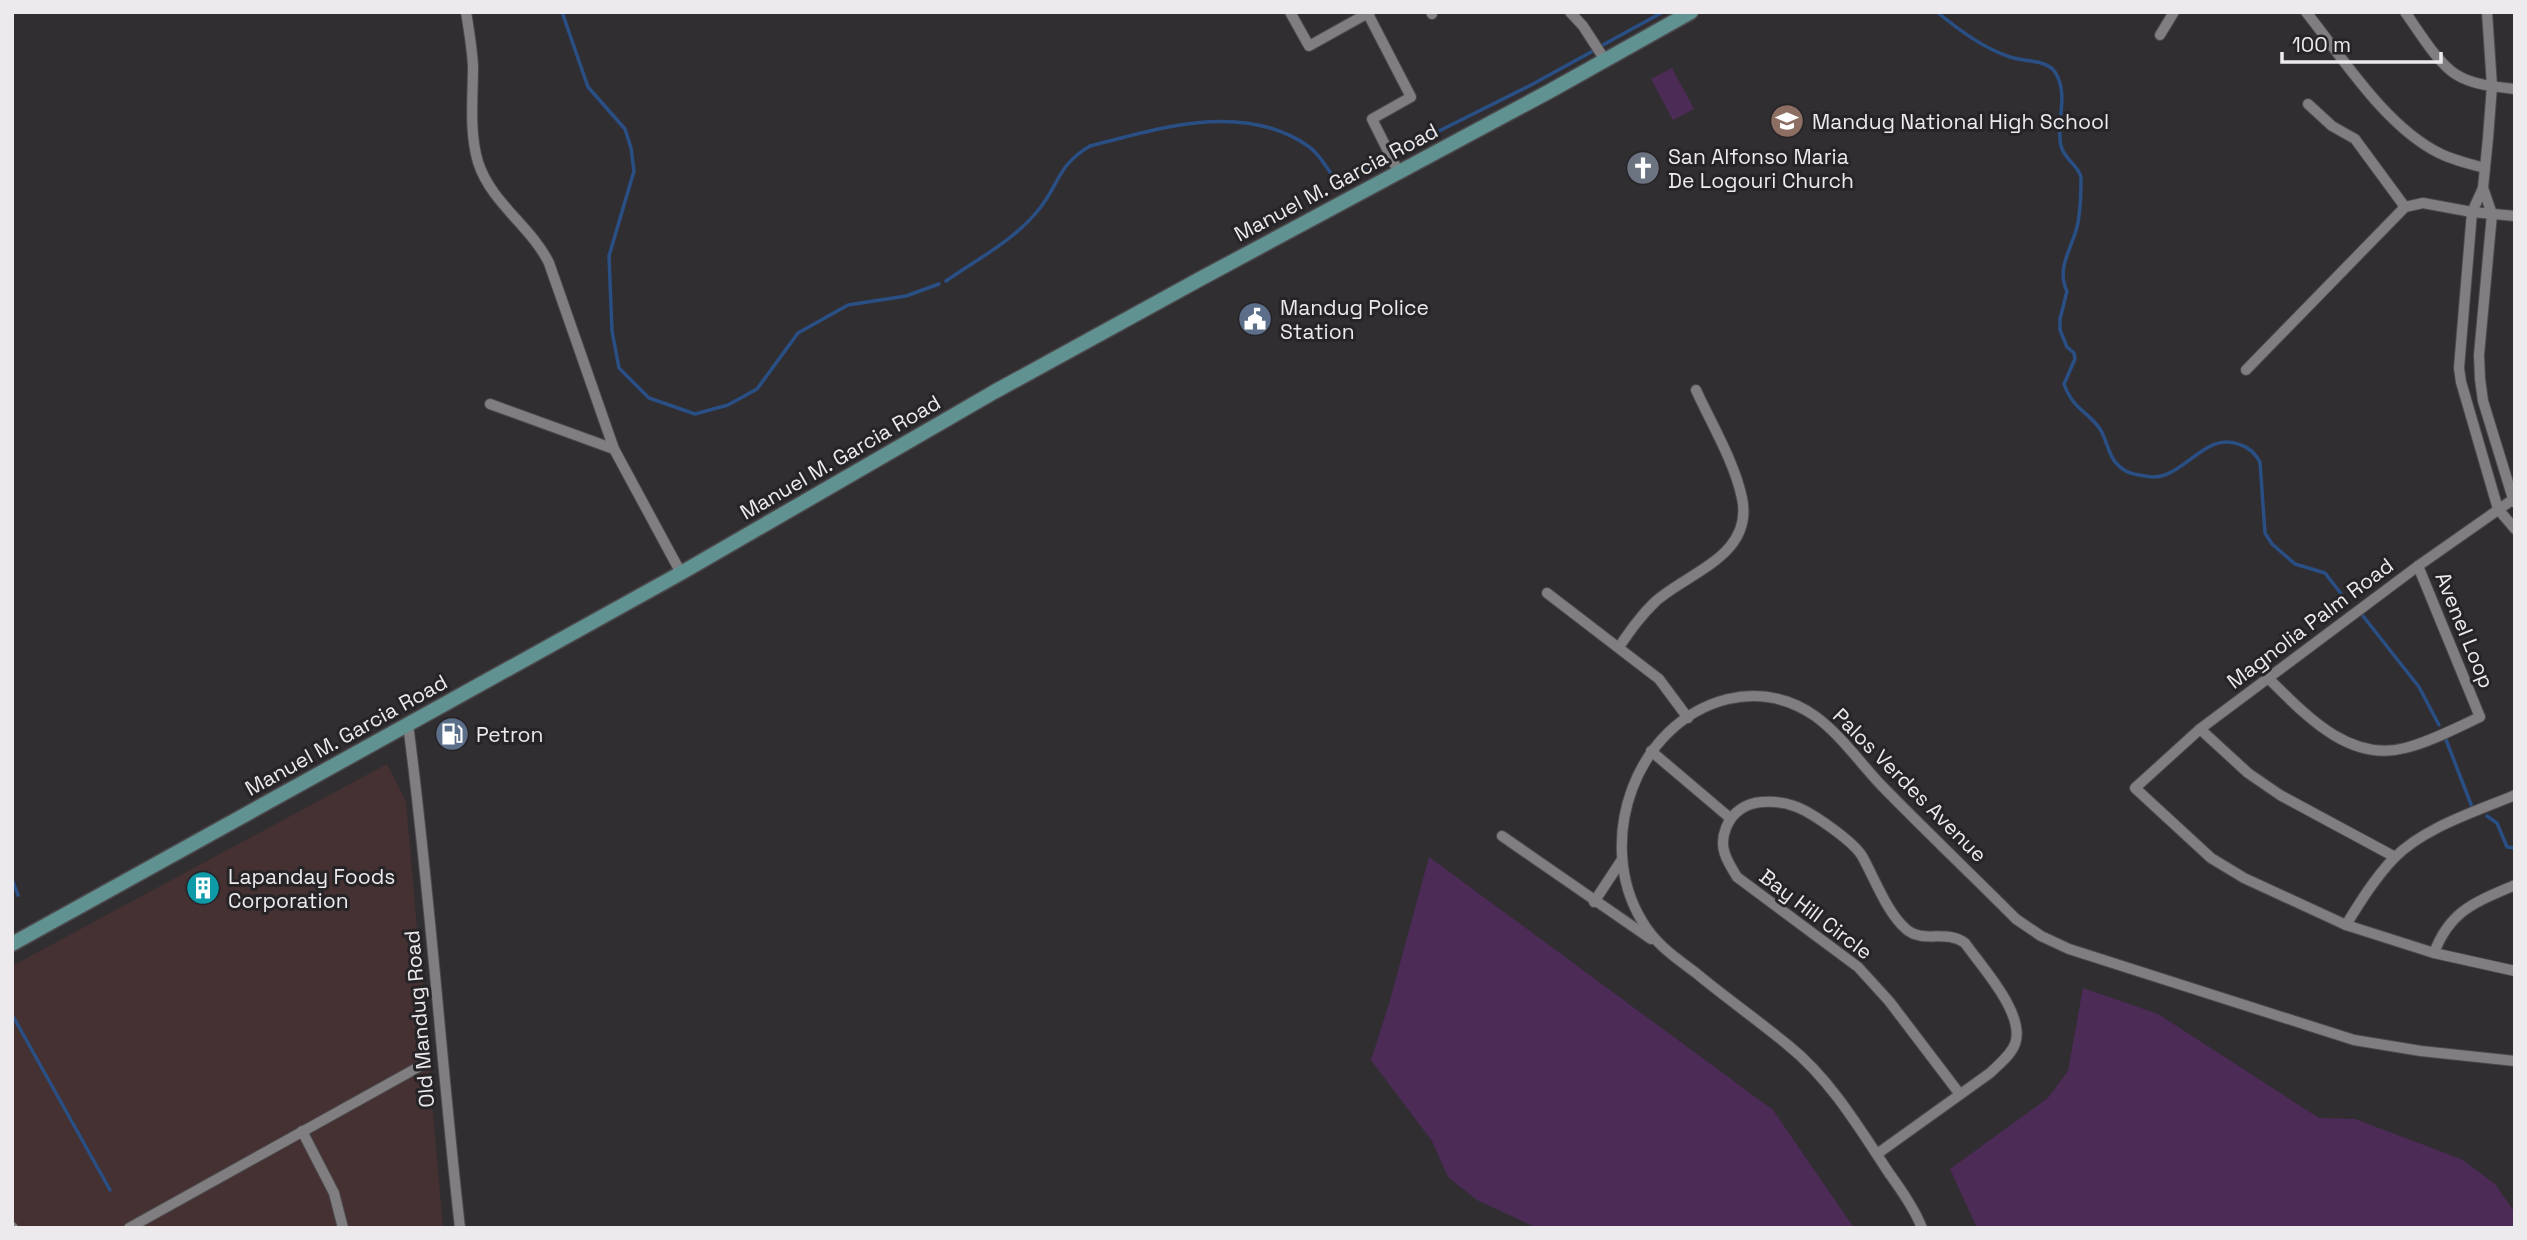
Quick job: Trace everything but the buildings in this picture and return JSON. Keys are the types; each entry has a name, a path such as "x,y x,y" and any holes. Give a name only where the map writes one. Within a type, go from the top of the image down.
{"main road":[{"name":"Manuel M. Garcia Road","path":"12,944 681,573 994,392 1691,12"}],"street":[{"path":"466,12 472,53 474,136 478,162 489,186 541,247 549,263 614,449 681,573"},
{"path":"1290,12 1309,46 1369,13 1411,97 1373,118 1399,173"},
{"path":"2160,35 2174,12"},
{"path":"2305,12 2358,80 2409,133 2437,152 2485,169"},
{"path":"2405,12 2448,68 2458,76 2492,86 2515,89"},
{"path":"2487,12 2492,86 2483,188 2472,212 2459,355 2461,382 2498,509 2515,528"},
{"path":"1575,14 1605,60"},
{"path":"2308,104 2332,126 2355,139 2405,207"},
{"path":"2483,188 2493,214 2479,355 2480,379 2483,401 2515,504"},
{"path":"2246,370 2405,207 2423,203 2515,216"},
{"path":"2466,265 2487,267"},
{"path":"1619,647 1641,616 1657,600 1727,552 1737,537 1743,517 1743,500 1735,474 1696,390"},
{"path":"490,404 614,449"},
{"name":"Magnolia Palm Road","path":"2346,925 2227,869 2196,845 2135,788 2200,729 2417,566 2514,498"},
{"name":"Avenel Loop","path":"2268,678 2311,720 2348,743 2371,749 2388,751 2406,748 2480,717 2417,566"},
{"path":"1547,593 1659,679 1688,718"},
{"name":"Palos Verdes Avenue","path":"1922,1228 1917,1215 1877,1154 1806,1061 1658,943 1641,920 1632,900 1621,861 1627,805 1637,774 1651,751 1688,718 1721,701 1740,696 1775,697 1814,716 1833,732 2016,919 2041,936 2069,949 2354,1040 2421,1051 2515,1061"},
{"name":"Old Mandug Road","path":"408,724 422,828 441,1054 460,1228"},
{"path":"2200,729 2248,773 2280,795 2395,857"},
{"path":"1651,751 1730,818"},
{"path":"2515,795 2426,835 2395,857 2368,890 2346,925 2434,953 2515,971"},
{"name":"Bay Hill Circle","path":"1877,1154 1990,1073 2005,1059 2015,1043 2015,1020 2008,1004 1965,943 1957,937 1917,936 1902,925 1854,845 1797,807 1779,801 1746,805 1730,818 1722,846 1725,859 1737,877 1857,967 1889,1001 1959,1093"},
{"path":"1502,836 1594,902 1658,943"},
{"path":"1594,902 1621,861"},
{"path":"2434,953 2443,932 2461,912 2515,885"},
{"path":"129,1228 142,1225 424,1063"},
{"path":"302,1132 334,1193 343,1228"}],"shaded area":[{"path":"1672,68 1694,109 1673,120 1651,79"},
{"path":"387,764 406,802 443,1228 12,1228 12,966"},
{"path":"1429,857 1773,1110 1854,1228 1537,1228 1477,1200 1448,1177 1432,1141 1371,1060"},
{"path":"2083,988 2158,1014 2319,1118 2355,1119 2461,1159 2495,1184 2515,1213 2515,1228 1977,1228 1950,1169 2048,1098 2068,1071"}],"waterway":[{"path":"562,12 588,87 625,129 631,148 634,171 609,256 612,331 619,368 649,398 695,414 728,405 757,389 798,333 848,305 906,296 939,284"},
{"path":"1601,46 1663,12"},
{"path":"1937,12 1990,49 2010,57 2046,65 2055,72 2059,81 2062,100 2061,146 2081,177 2078,221 2063,275 2067,291 2060,330 2075,359 2064,384 2072,400 2100,429 2113,459 2129,473 2155,477 2175,470 2201,451 2219,443 2230,442 2247,448 2260,462 2265,533 2272,544 2295,564 2325,573 2349,604"},
{"path":"1393,154 1593,51"},
{"path":"946,281 1019,230 1047,199 1065,167 1090,146 1173,126 1229,121 1256,124 1283,132 1317,154 1339,182 1352,179 1373,165"},
{"path":"2363,616 2419,687 2439,725"},
{"path":"2445,737 2472,807"},
{"path":"2487,816 2497,823 2507,847 2515,848"},
{"path":"12,879 18,895"},
{"path":"14,1018 110,1190"}],"place":[{"name":"Mandug National High School","path":"1787,121"},
{"name":"San Alfonso Maria De Logouri Church","path":"1643,168"},
{"name":"Mandug Police Station","path":"1255,319"},
{"name":"Petron","path":"452,734"},
{"name":"Lapanday Foods Corporation","path":"203,888"}]}
